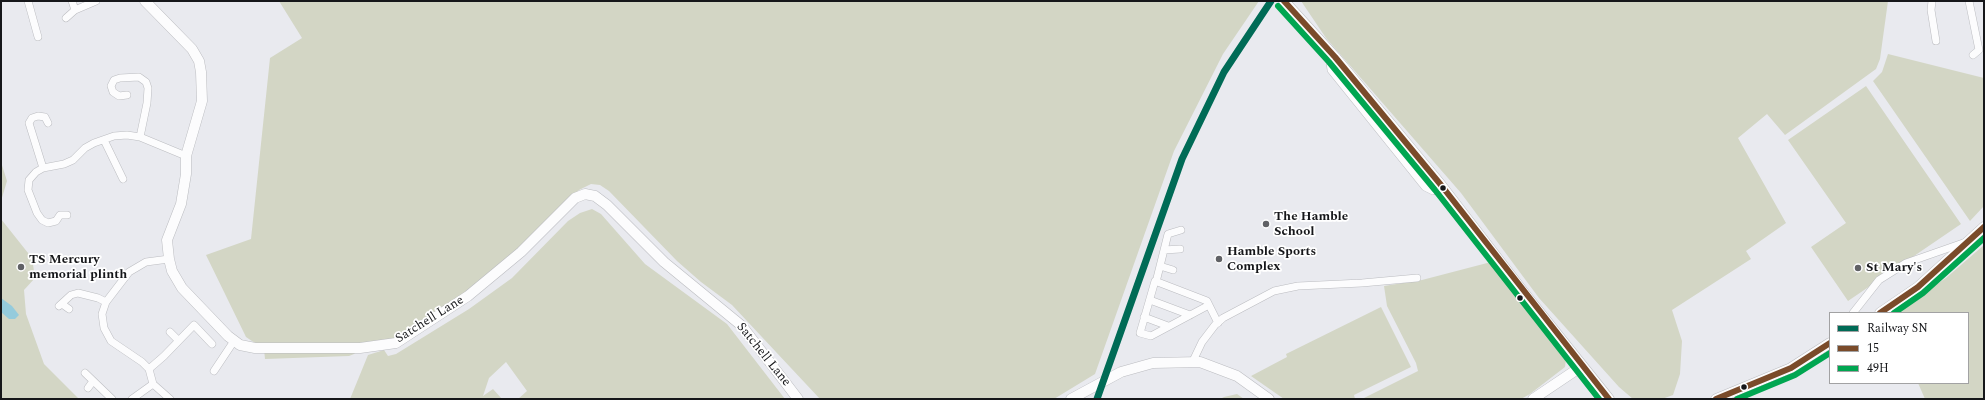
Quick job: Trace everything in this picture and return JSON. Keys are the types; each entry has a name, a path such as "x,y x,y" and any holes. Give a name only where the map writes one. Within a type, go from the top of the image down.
{"street":[{"path":"28,1 38,37"},
{"path":"72,1 75,10"},
{"path":"66,18 75,10 96,1"},
{"name":"Satchell Lane","path":"145,1 181,37 199,61 202,101 186,156 186,174 181,204 167,240 172,271 182,288 234,341 243,346 260,349 364,348 396,343 468,296 521,252 575,198 586,194 595,196 607,205 664,262 742,326 798,399"},
{"path":"1932,1 1931,10 1936,41"},
{"path":"1969,1 1979,54"},
{"path":"1285,2 1335,57 1441,185 1609,399"},
{"path":"127,95 119,96 113,92 111,86 114,80 120,78 139,77 146,82 148,88 147,103 140,137"},
{"path":"44,168 29,123 32,118 38,116 48,118"},
{"path":"61,213 53,222 44,222 40,218 28,190 29,180 36,172 44,168 64,164 73,160 85,148 104,140 127,135 140,137 186,156"},
{"path":"104,140 123,179"},
{"path":"1881,312 1918,287 1984,227"},
{"path":"1181,230 1168,234 1156,282 1140,333 1150,336 1209,305"},
{"path":"1854,312 1879,280 1906,263 1970,241"},
{"path":"1164,250 1180,249"},
{"path":"169,259 146,262 129,272 106,302 102,314 104,328 111,341 142,362 149,369 153,384 170,399"},
{"path":"1160,266 1173,270"},
{"path":"1192,363 1202,342 1218,323 1224,318 1274,291 1298,286 1362,283 1417,278"},
{"path":"1156,282 1207,301 1218,323"},
{"path":"69,309 61,305 72,295 78,293 98,298 106,302"},
{"path":"1150,300 1190,315"},
{"path":"1144,317 1168,326"},
{"path":"149,369 194,325 212,344"},
{"path":"170,332 178,340"},
{"path":"1814,353 1829,339"},
{"path":"214,371 234,341"},
{"path":"1716,399 1791,368 1829,344"},
{"path":"1071,399 1121,372 1154,363 1200,362 1237,376 1269,399"},
{"path":"1533,399 1582,366"},
{"path":"85,373 112,399"},
{"path":"88,388 94,381"},
{"path":"132,399 153,384"}],"green space":[{"path":"279,1 1259,1 1223,54 1174,151 1095,374 1054,399 820,399 732,305 701,282 677,261 609,191 600,185 591,184 579,190 520,249 464,295 393,340 360,348 354,354 349,356 265,359 264,349 246,337 206,255 251,239 270,58 302,38"},
{"path":"1301,1 1888,1 1880,59 1876,69 1785,135 1767,114 1738,138 1786,223 1746,251 1751,259 1672,310 1682,341 1680,374 1673,395 1662,399 1633,399 1619,387 1539,298 1461,193 1326,38"},
{"path":"1888,54 1984,78 1984,206 1970,221 1873,81 1882,72"},
{"path":"1866,86 1961,224 1848,301 1811,247 1846,223 1788,140"},
{"path":"1,162 7,181 1,201"},
{"path":"592,209 601,214 645,264 727,324 785,399 518,399 527,391 506,362 489,378 483,396 493,389 502,399 350,399 368,355 384,350 388,356 396,354 469,309 512,278 568,221 580,213"},
{"path":"1,219 32,258 35,278 24,290 26,314 44,364 79,399 1,399"},
{"path":"1984,245 1984,399 1925,399 1918,384 1969,384 1969,312 1895,312 1946,278"},
{"path":"1491,262 1566,359 1565,367 1530,394 1521,399 1362,399 1418,371 1416,363 1387,306 1384,286 1422,280"},
{"path":"1381,307 1411,367 1354,395 1355,399 1284,399 1251,376 1287,357 1286,354"},
{"path":"1237,394 1244,399 1220,399 1224,397"}],"water":[{"path":"1,298 12,306 19,315 15,319 9,319 1,312"}],"rail line":[{"name":"SN","path":"1097,399 1182,159 1224,72 1271,1"}],"transit line":[{"name":"15","path":"1284,1 1335,57 1441,185 1609,399"},
{"name":"49H","path":"1278,6 1329,62 1435,190 1599,399"},
{"name":"15","path":"1881,312 1918,287 1984,227"},
{"name":"49H","path":"1895,312 1923,293 1984,238"},
{"name":"15","path":"1716,399 1791,368 1829,344"},
{"name":"49H","path":"1737,399 1795,375 1829,354"}],"place":[{"name":"The Hamble School","path":"1266,224"},
{"name":"Hamble Sports Complex","path":"1219,259"},
{"name":"TS Mercury memorial plinth","path":"21,267"},
{"name":"St Mary's","path":"1858,268"}]}
